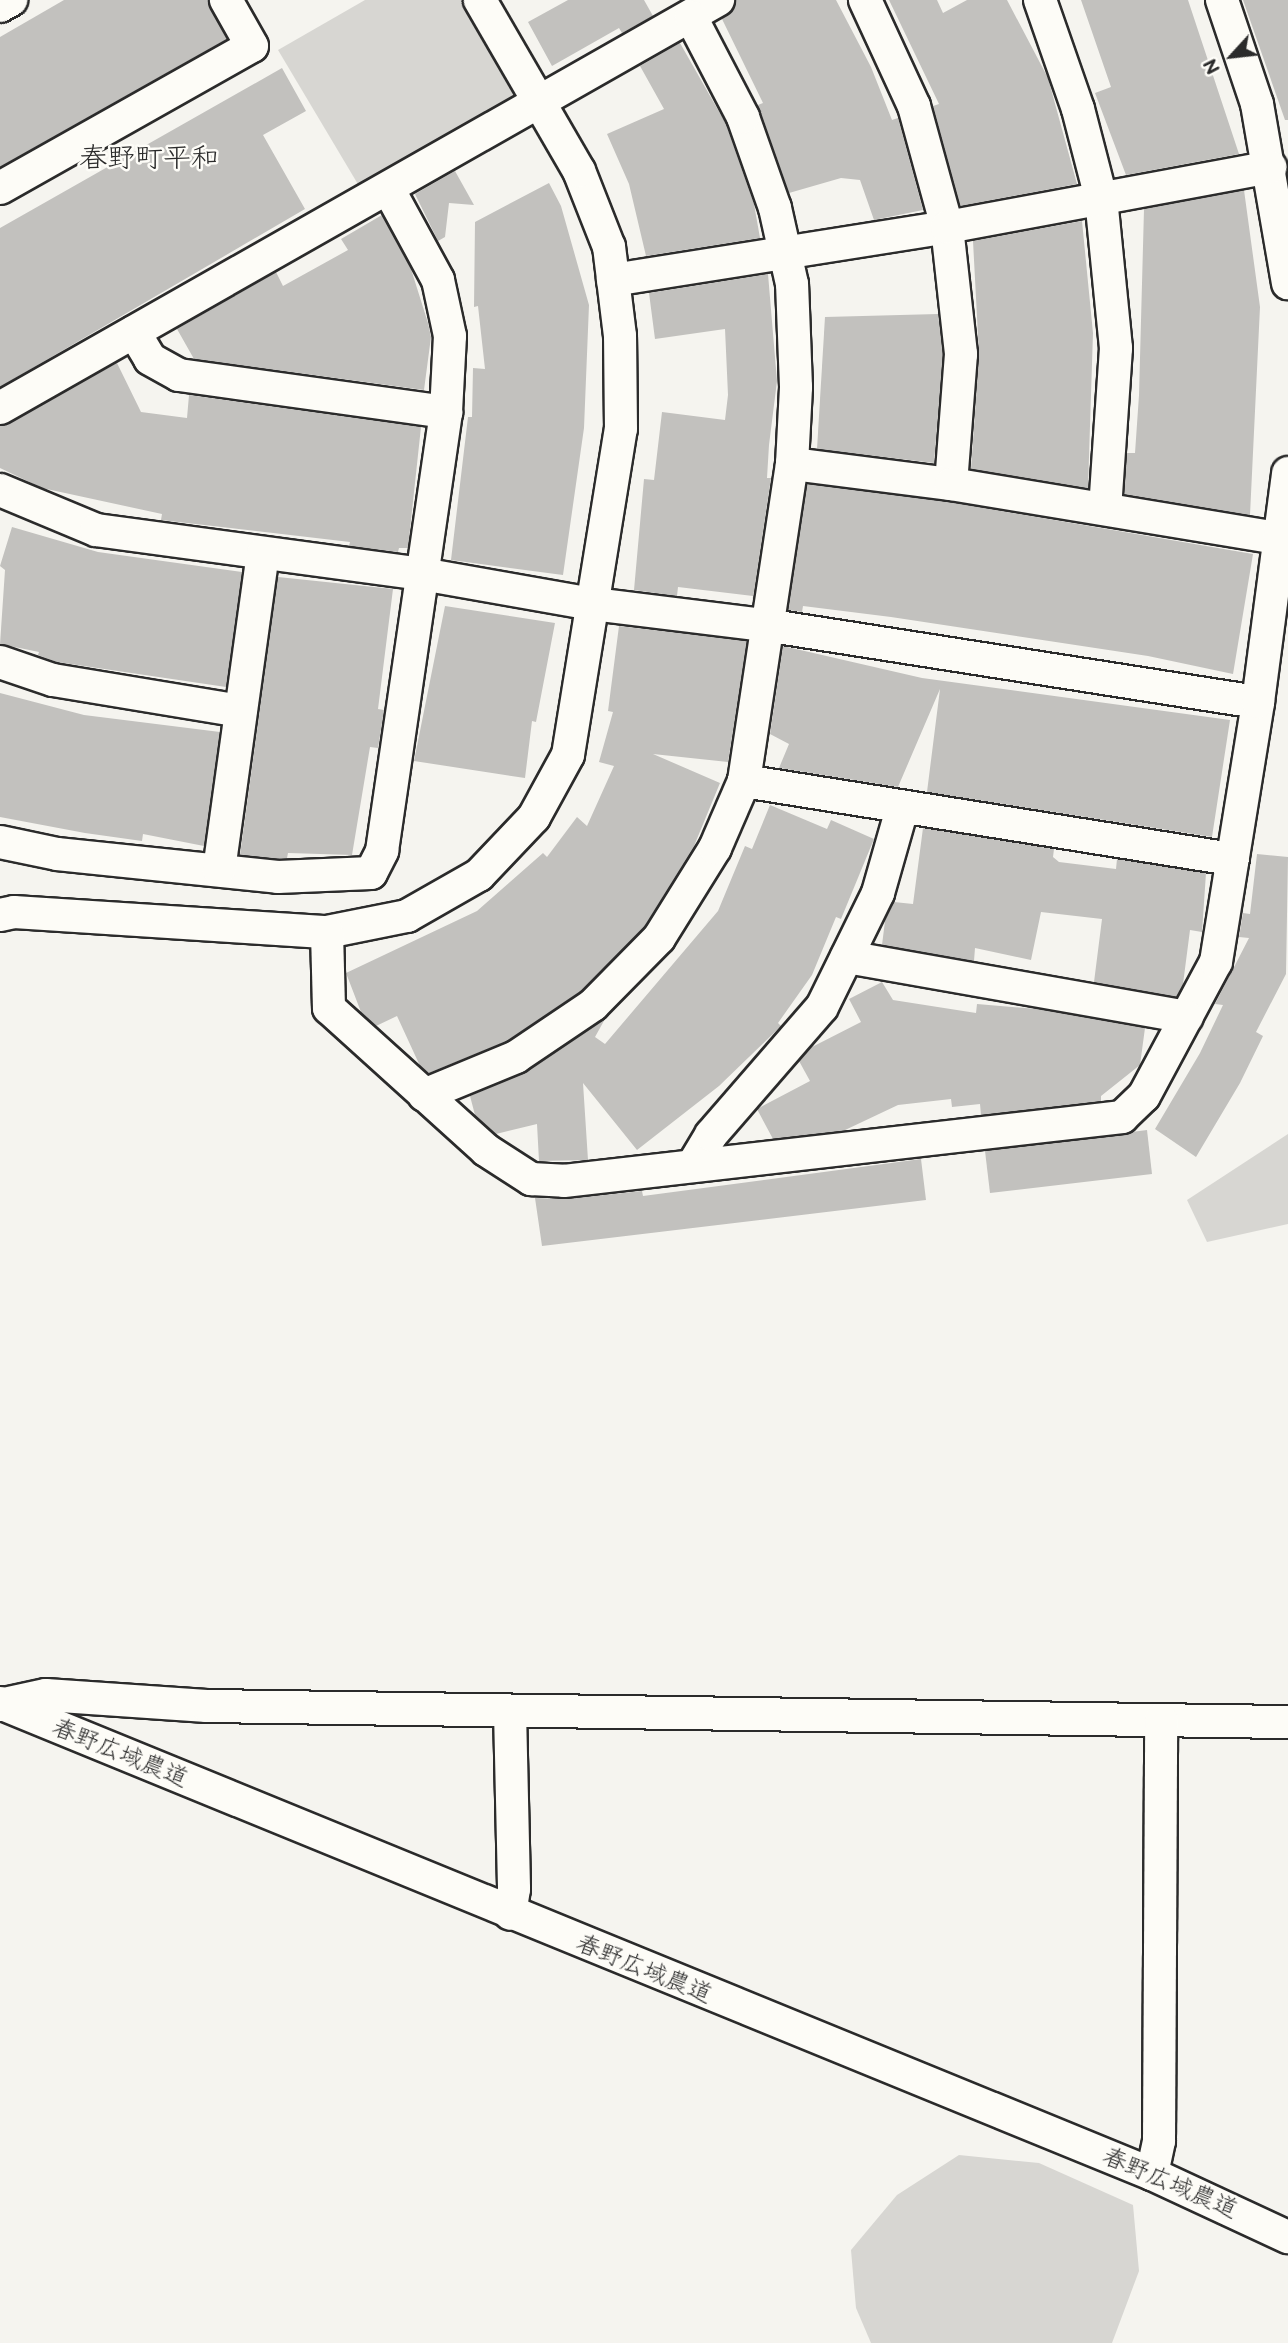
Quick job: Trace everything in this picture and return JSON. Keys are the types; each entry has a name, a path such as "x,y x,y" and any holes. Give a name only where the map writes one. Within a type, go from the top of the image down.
{"street":[{"path":"0,6 11,0"},
{"path":"0,188 252,46 226,0"},
{"path":"0,915 13,912 327,932 407,916 479,875 534,817 568,755 621,429 620,336 609,247 579,171 480,0"},
{"path":"0,408 389,190 538,101 718,0"},
{"path":"865,0 914,106 947,227 961,354 951,484"},
{"path":"1040,0 1079,109 1101,198 1116,348 1105,509"},
{"path":"1222,0 1257,104 1288,283"},
{"path":"424,1095 516,1057 593,1005 659,938 715,848 744,781 765,625 792,464 796,387 792,284 775,208 743,117 691,17"},
{"path":"613,280 947,227 1270,167"},
{"path":"1,843 57,854 278,877 371,873 382,851 446,412 450,336 438,280 389,190"},
{"path":"134,332 150,359 179,375 446,412"},
{"path":"792,464 951,484 1284,539"},
{"path":"327,932 329,1008 486,1150 531,1179 564,1181 1122,1117 1144,1096 1216,961 1284,539 1288,472"},
{"path":"0,490 96,530 422,574 593,604 765,625 1258,702"},
{"path":"219,870 262,554"},
{"path":"0,662 53,680 240,711"},
{"path":"744,781 902,809 1233,859"},
{"path":"693,1165 711,1135 822,1007 877,893 902,809"},
{"path":"847,957 1187,1017"},
{"path":"1,1704 46,1695 207,1706 1288,1722"},
{"name":"春野広域農道","path":"1,1704 1152,2174 1288,2237"},
{"path":"510,1710 514,1889 510,1914"},
{"path":"1152,2174 1158,2141 1161,1720"}],"shaded area":[{"path":"365,0 462,0 521,100 362,191 278,50"},
{"path":"1288,1134 1288,1224 1207,1242 1187,1200"},
{"path":"959,2155 1039,2163 1133,2205 1139,2271 1112,2343 871,2343 856,2308 851,2250 897,2195"}],"building":[{"path":"64,0 208,0 227,39 0,167 0,37"},
{"path":"568,0 644,0 653,16 622,33 619,28 552,66 528,22"},
{"path":"736,0 836,0 871,67 892,120 898,118 923,210 874,220 860,180 841,178 789,193 758,105 763,103 722,19 733,10"},
{"path":"889,0 937,0 943,13 967,0 1007,0 1048,78 1077,184 960,206 933,106 939,104"},
{"path":"1081,0 1188,0 1239,154 1126,175 1095,93 1111,87"},
{"path":"1243,0 1288,0 1288,120 1285,120"},
{"path":"680,43 726,124 754,204 760,238 646,256 629,184 607,134 664,109 640,66"},
{"path":"282,68 306,111 263,135 305,209 0,387 0,228"},
{"path":"455,171 474,205 449,203 445,237 438,241 415,194"},
{"path":"549,183 561,206 589,305 584,428 563,575 451,560 468,417 472,417 473,368 485,369 478,306 474,307 475,222"},
{"path":"1244,190 1260,307 1250,515 1124,494 1127,453 1135,453 1144,209"},
{"path":"382,215 411,269 428,323 431,337 424,390 194,359 177,329 276,272 283,286 348,250 341,239"},
{"path":"1082,221 1093,333 1088,488 971,469 979,355 973,241"},
{"path":"768,274 777,381 769,445 767,478 771,478 752,605 753,596 678,587 677,596 634,590 644,479 654,480 662,412 725,420 728,395 725,329 655,339 649,293"},
{"path":"938,314 943,354 934,463 817,449 825,317"},
{"path":"117,363 141,412 187,418 189,395 421,427 408,548 399,548 398,552 349,546 350,542 161,520 162,514 42,488 0,468 0,426"},
{"path":"807,484 948,502 1253,554 1233,674 1148,656 891,617 803,606 802,612 788,610"},
{"path":"12,527 98,552 242,572 226,687 57,662 38,655 39,652 0,644 5,570 0,566"},
{"path":"278,577 393,589 378,709 384,710 378,748 370,747 352,855 288,853 287,858 279,859 240,855"},
{"path":"445,606 555,623 536,722 532,721 525,778 414,761"},
{"path":"619,626 747,641 728,762 653,754 720,783 694,846 644,927 581,991 507,1041 429,1073 420,1066 397,1016 376,1026 361,1012 346,973 477,911 543,853 547,857 577,817 587,826 614,766 599,762 613,712 608,711"},
{"path":"783,646 922,678 1230,720 1212,837 927,792 940,689 898,787 779,768 789,744 770,734"},
{"path":"0,693 84,715 220,732 204,846 143,834 142,841 85,833 0,817"},
{"path":"770,805 827,829 831,820 874,839 841,919 836,917 812,975 778,1023 781,1026 719,1086 637,1150 583,1083 588,1160 539,1161 537,1124 496,1134 475,1115 470,1096 526,1072 605,1019 595,1037 605,1044 718,911 745,846 752,849"},
{"path":"923,828 1054,849 1053,857 1059,862 1116,869 1117,859 1206,873 1202,932 1190,930 1183,984 1177,997 1094,982 1102,919 1041,912 1031,960 975,948 974,961 882,945 885,921 894,902 913,904"},
{"path":"1257,854 1288,857 1286,974 1256,1032 1263,1036 1240,1083 1196,1157 1155,1129 1200,1053 1223,1005 1215,1004 1249,938 1239,937 1243,913 1250,914"},
{"path":"882,982 893,1000 976,1013 977,1004 1037,1009 1145,1028 1140,1065 1101,1096 1101,1101 981,1115 980,1104 952,1107 951,1099 898,1105 843,1131 773,1139 757,1109 810,1081 799,1061 812,1047 861,1022 849,999"},
{"path":"1147,1130 1152,1174 990,1193 985,1151"},
{"path":"921,1159 926,1200 542,1246 535,1198 566,1199 642,1191 643,1196"}],"district":[{"name":"春野町平和","path":"149,159"}]}
